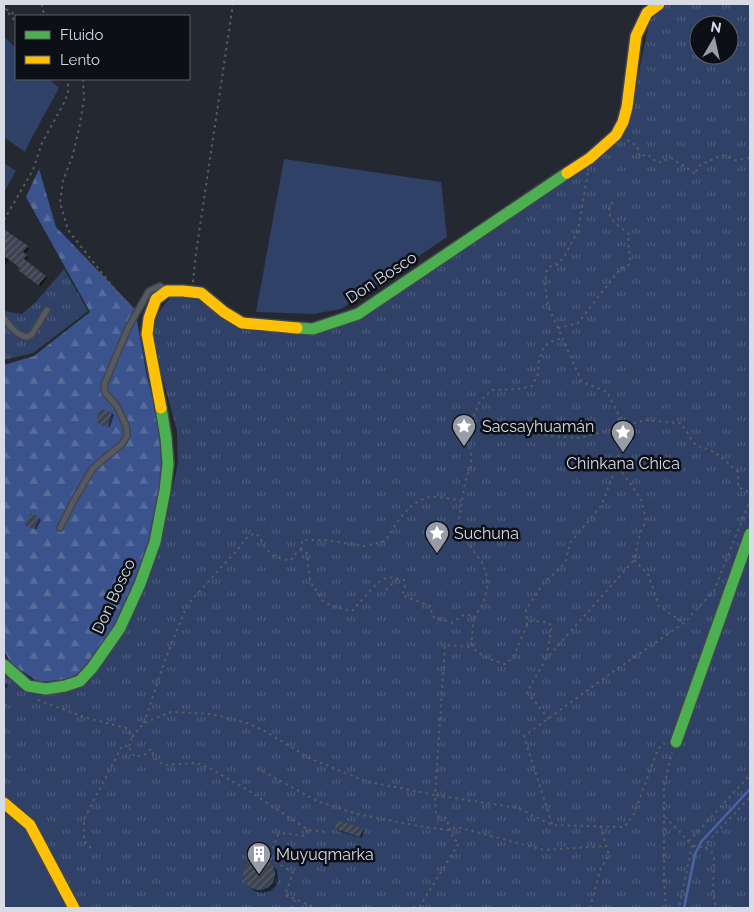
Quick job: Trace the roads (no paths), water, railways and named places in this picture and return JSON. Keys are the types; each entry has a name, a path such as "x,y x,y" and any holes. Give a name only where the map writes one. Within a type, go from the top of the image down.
{"street":[{"name":"Don Bosco","path":"4,665 28,686 46,689 65,686 80,680 92,668 120,628 140,584 155,542 168,464 166,438 147,334 149,318 156,299 167,291 201,293 224,312 242,323 313,329 358,314 590,158 616,135 623,122 627,107 636,36 647,13 659,4"},
{"path":"676,742 750,534"},
{"path":"4,803 30,825 74,908"}],"lane":[{"path":"60,528 93,468 122,444 127,436 126,426 116,405 105,393 104,385 128,328 149,291 160,286 167,291"},
{"path":"4,318 17,333 27,337 32,334 46,310"}],"waterway":[{"path":"684,908 695,854 701,842 750,789"}],"place":[{"name":"Sacsayhuamán","path":"464,447"},
{"name":"Chinkana Chica","path":"623,453"},
{"name":"Suchuna","path":"437,554"},
{"name":"Muyuqmarka","path":"259,875"}]}
